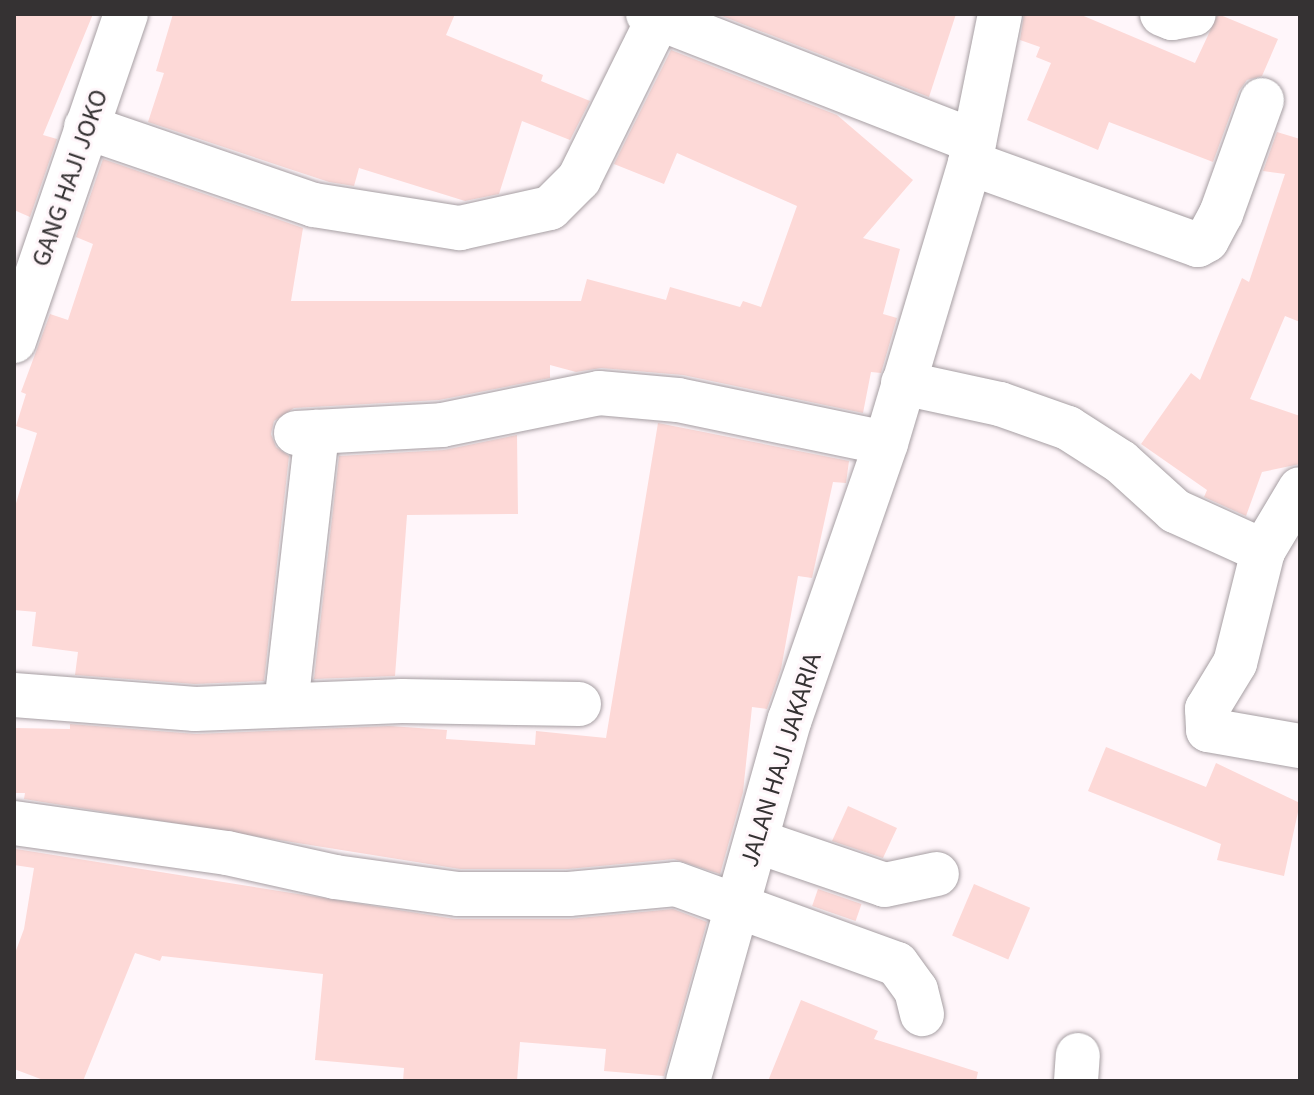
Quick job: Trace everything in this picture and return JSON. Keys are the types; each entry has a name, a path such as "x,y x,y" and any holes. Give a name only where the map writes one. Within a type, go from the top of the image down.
{"street":[{"name":"GANG HAJI JOKO","path":"14,341 29,250 86,127 126,14"},
{"name":"JALAN HAJI JAKARIA","path":"688,1081 790,719 886,443 972,152 1000,14"},
{"path":"1162,14 1172,18 1194,14"},
{"path":"86,127 314,205 460,228 550,208 579,179 653,16 1198,245 1214,229 1262,100"},
{"path":"903,383 1000,404 1068,428 1121,462 1175,511 1263,551"},
{"path":"286,705 306,433 442,425 599,393 678,400 886,443"},
{"path":"1300,489 1263,551 1235,663 1207,709 1208,730 1300,746"},
{"path":"14,695 195,709 286,705 579,704"},
{"path":"14,823 227,853 335,877 458,894 569,894 676,884 739,903 897,964 916,990 922,1014"},
{"path":"756,841 885,885 937,874"}],"building":[{"path":"14,14 93,14 43,135 57,139 30,217 14,210"},
{"path":"173,14 455,14 446,35 543,75 541,81 590,101 570,140 522,121 499,194 465,201 359,168 354,186 329,182 148,122 164,73 156,71"},
{"path":"717,14 956,14 929,97"},
{"path":"1024,14 1079,14 1195,63 1218,14 1278,39 1262,76 1247,80 1239,91 1213,162 1109,122 1098,150 1027,120 1051,63 1036,57 1040,47 1020,40"},
{"path":"671,50 837,115 913,180 863,238 900,249 883,314 897,318 881,373 871,372 863,413 683,375 601,368 576,372 550,365 550,378 439,400 294,408 274,421 271,434 276,447 289,456 264,681 195,684 75,675 78,652 32,646 36,612 14,610 14,510 37,433 16,426 26,394 21,392 50,314 68,320 93,244 76,237 103,159 303,228 291,301 581,301 587,279 666,300 670,287 740,307 743,301 761,307 797,206 677,153 664,184 614,164"},
{"path":"1277,132 1300,139 1300,322 1285,316 1250,399 1300,416 1300,464 1262,472 1246,516 1204,497 1207,490 1141,444 1191,373 1200,380 1242,278 1249,282 1285,174 1263,171"},
{"path":"658,423 849,461 846,483 833,482 812,578 798,576 781,669 767,709 752,707 743,792 720,874 674,859 568,869 460,869 24,799 25,793 14,793 14,728 70,729 70,724 196,734 390,726 447,730 446,739 535,745 536,731 606,738"},
{"path":"517,435 518,514 407,515 395,676 314,679 339,456 444,450"},
{"path":"1106,747 1206,787 1216,763 1300,803 1284,876 1217,860 1221,844 1088,791"},
{"path":"848,806 897,828 883,858 832,841"},
{"path":"16,849 455,919 569,919 673,909 707,922 664,1076 604,1071 606,1049 520,1042 517,1081 403,1081 404,1068 315,1060 323,974 162,956 160,961 135,953 83,1081 46,1081 14,1069 14,956 24,929 34,868 14,865"},
{"path":"974,884 1030,908 1008,959 952,936"},
{"path":"818,889 861,904 856,921 812,906"},
{"path":"801,1000 878,1031 874,1039 978,1072 976,1081 768,1081"}]}
